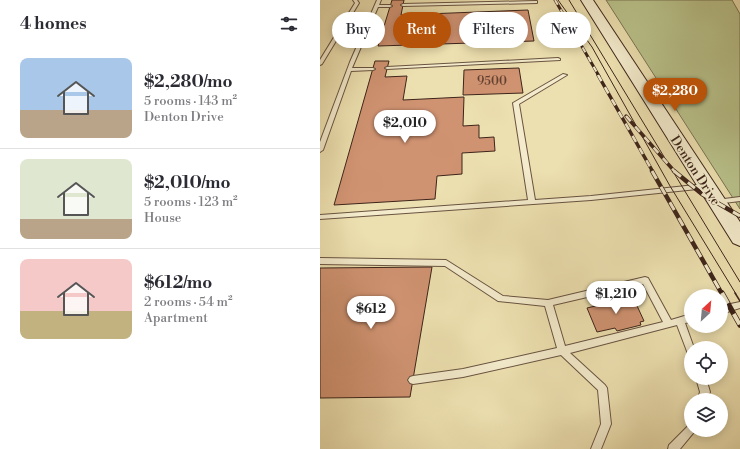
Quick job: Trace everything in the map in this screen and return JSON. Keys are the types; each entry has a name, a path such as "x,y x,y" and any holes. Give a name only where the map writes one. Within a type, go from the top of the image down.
{"main road":[{"name":"Denton Drive","path":"587,0 705,186 740,238"}],"lane":[{"path":"320,64 357,3 355,0"},
{"path":"320,150 350,70 379,0"},
{"path":"403,6 536,2"},
{"path":"377,6 390,6"},
{"path":"387,68 558,59"},
{"path":"350,70 373,69"},
{"path":"532,202 516,103 565,75"},
{"path":"320,217 532,202 705,186"},
{"path":"716,202 740,199"},
{"path":"320,261 446,263 500,299 548,303 644,280 670,324"},
{"path":"548,303 562,350 602,388 606,424 596,449"},
{"path":"728,308 740,305"},
{"path":"413,380 463,373 684,320"},
{"path":"680,321 687,341"},
{"path":"673,449 685,437"}],"green space":[{"path":"606,0 732,0 740,14 740,209"}],"building":[{"path":"392,0 404,0 402,12 393,12 393,46 385,46 385,23"},
{"path":"528,10 534,41 528,41 528,12 477,12"},
{"path":"451,13 459,13 459,43 451,44"},
{"path":"375,61 389,61 385,77 407,76 403,100 464,97 463,126 479,125 479,138 494,137 495,151 462,153 462,174 437,176 435,199 334,205"},
{"path":"519,68 523,93 463,95 464,70"},
{"path":"432,267 410,397 320,398 320,268"},
{"path":"633,297 644,321 640,322 641,325 617,331 615,328 597,332 587,308"}],"tram line":[{"path":"558,0 592,47 670,186 736,294"},
{"path":"569,0 740,282"},
{"path":"735,293 740,301"}],"railway":[{"path":"555,0 599,76"},
{"path":"598,75 653,172"},
{"path":"626,116 674,171"},
{"path":"652,171 719,289"},
{"path":"674,171 702,194 740,216"},
{"path":"728,304 740,325"}]}
